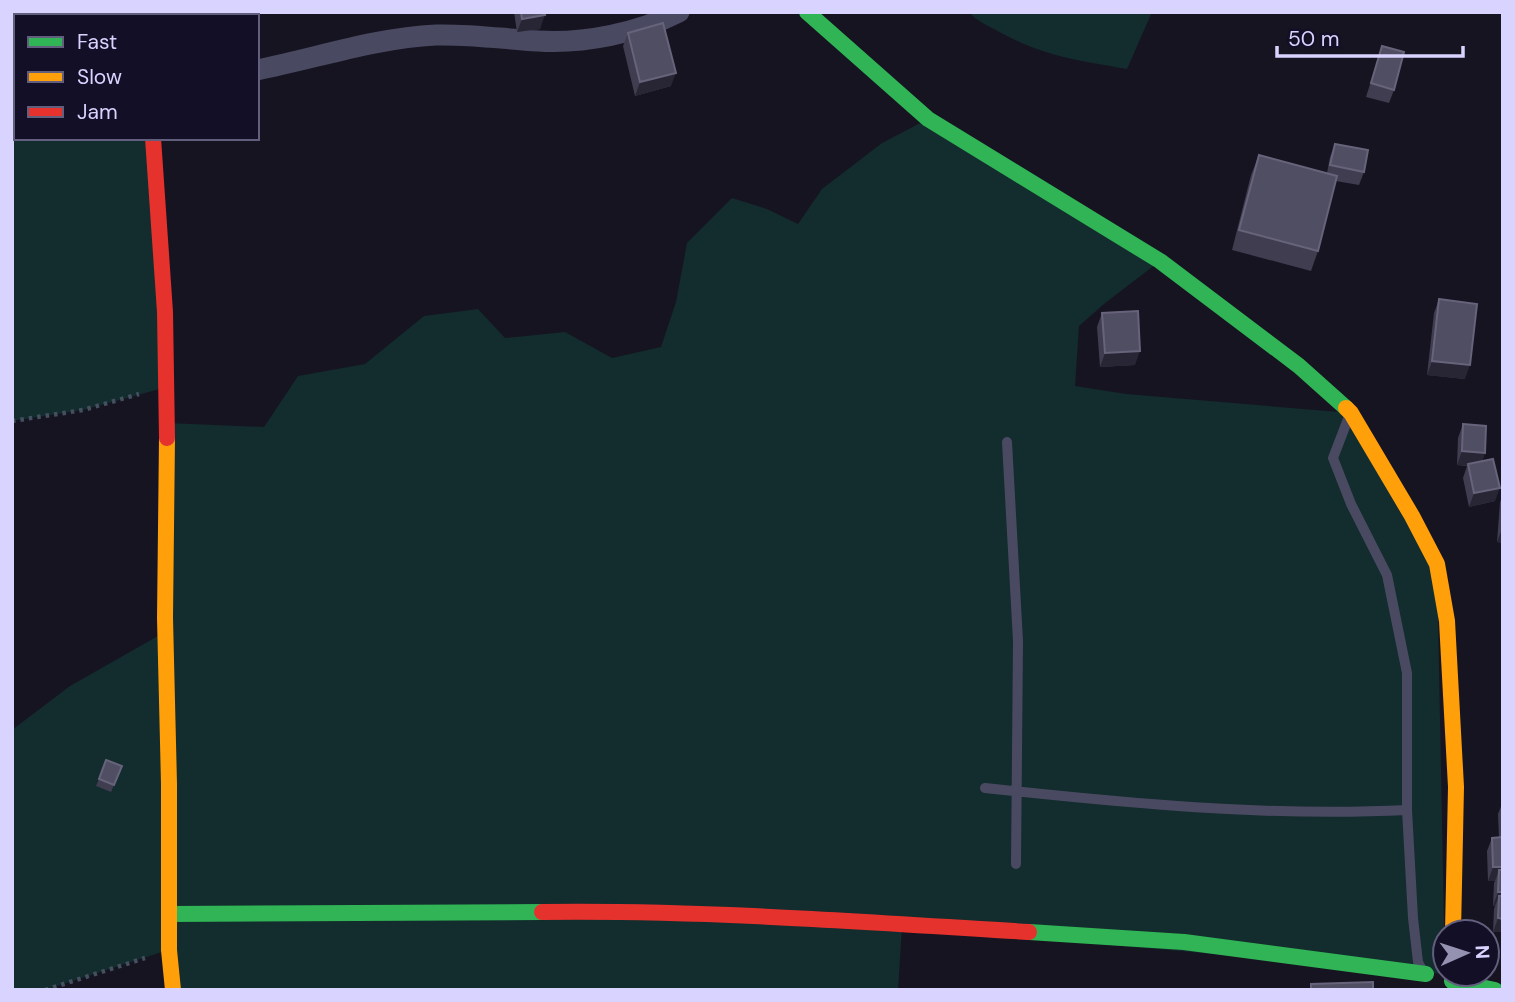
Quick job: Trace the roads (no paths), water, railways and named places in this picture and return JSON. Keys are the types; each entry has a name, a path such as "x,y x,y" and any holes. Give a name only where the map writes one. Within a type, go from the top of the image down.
{"street":[{"path":"259,70 374,42 436,35 540,41 592,39 639,27 679,12"},
{"path":"807,12 928,119 1160,261 1299,366 1350,413 1412,516 1437,564 1447,621 1456,786 1453,918"},
{"path":"153,140 165,312 167,387 165,618 169,950 173,990"},
{"path":"169,914 611,911 763,915 1184,942 1426,974"}],"lane":[{"path":"1350,413 1333,458 1351,503 1387,575 1407,673 1407,810 1413,918 1418,962 1426,974 1431,976"},
{"path":"1007,442 1018,642 1016,864"},
{"path":"985,788 1083,799 1285,812 1407,810"}]}
